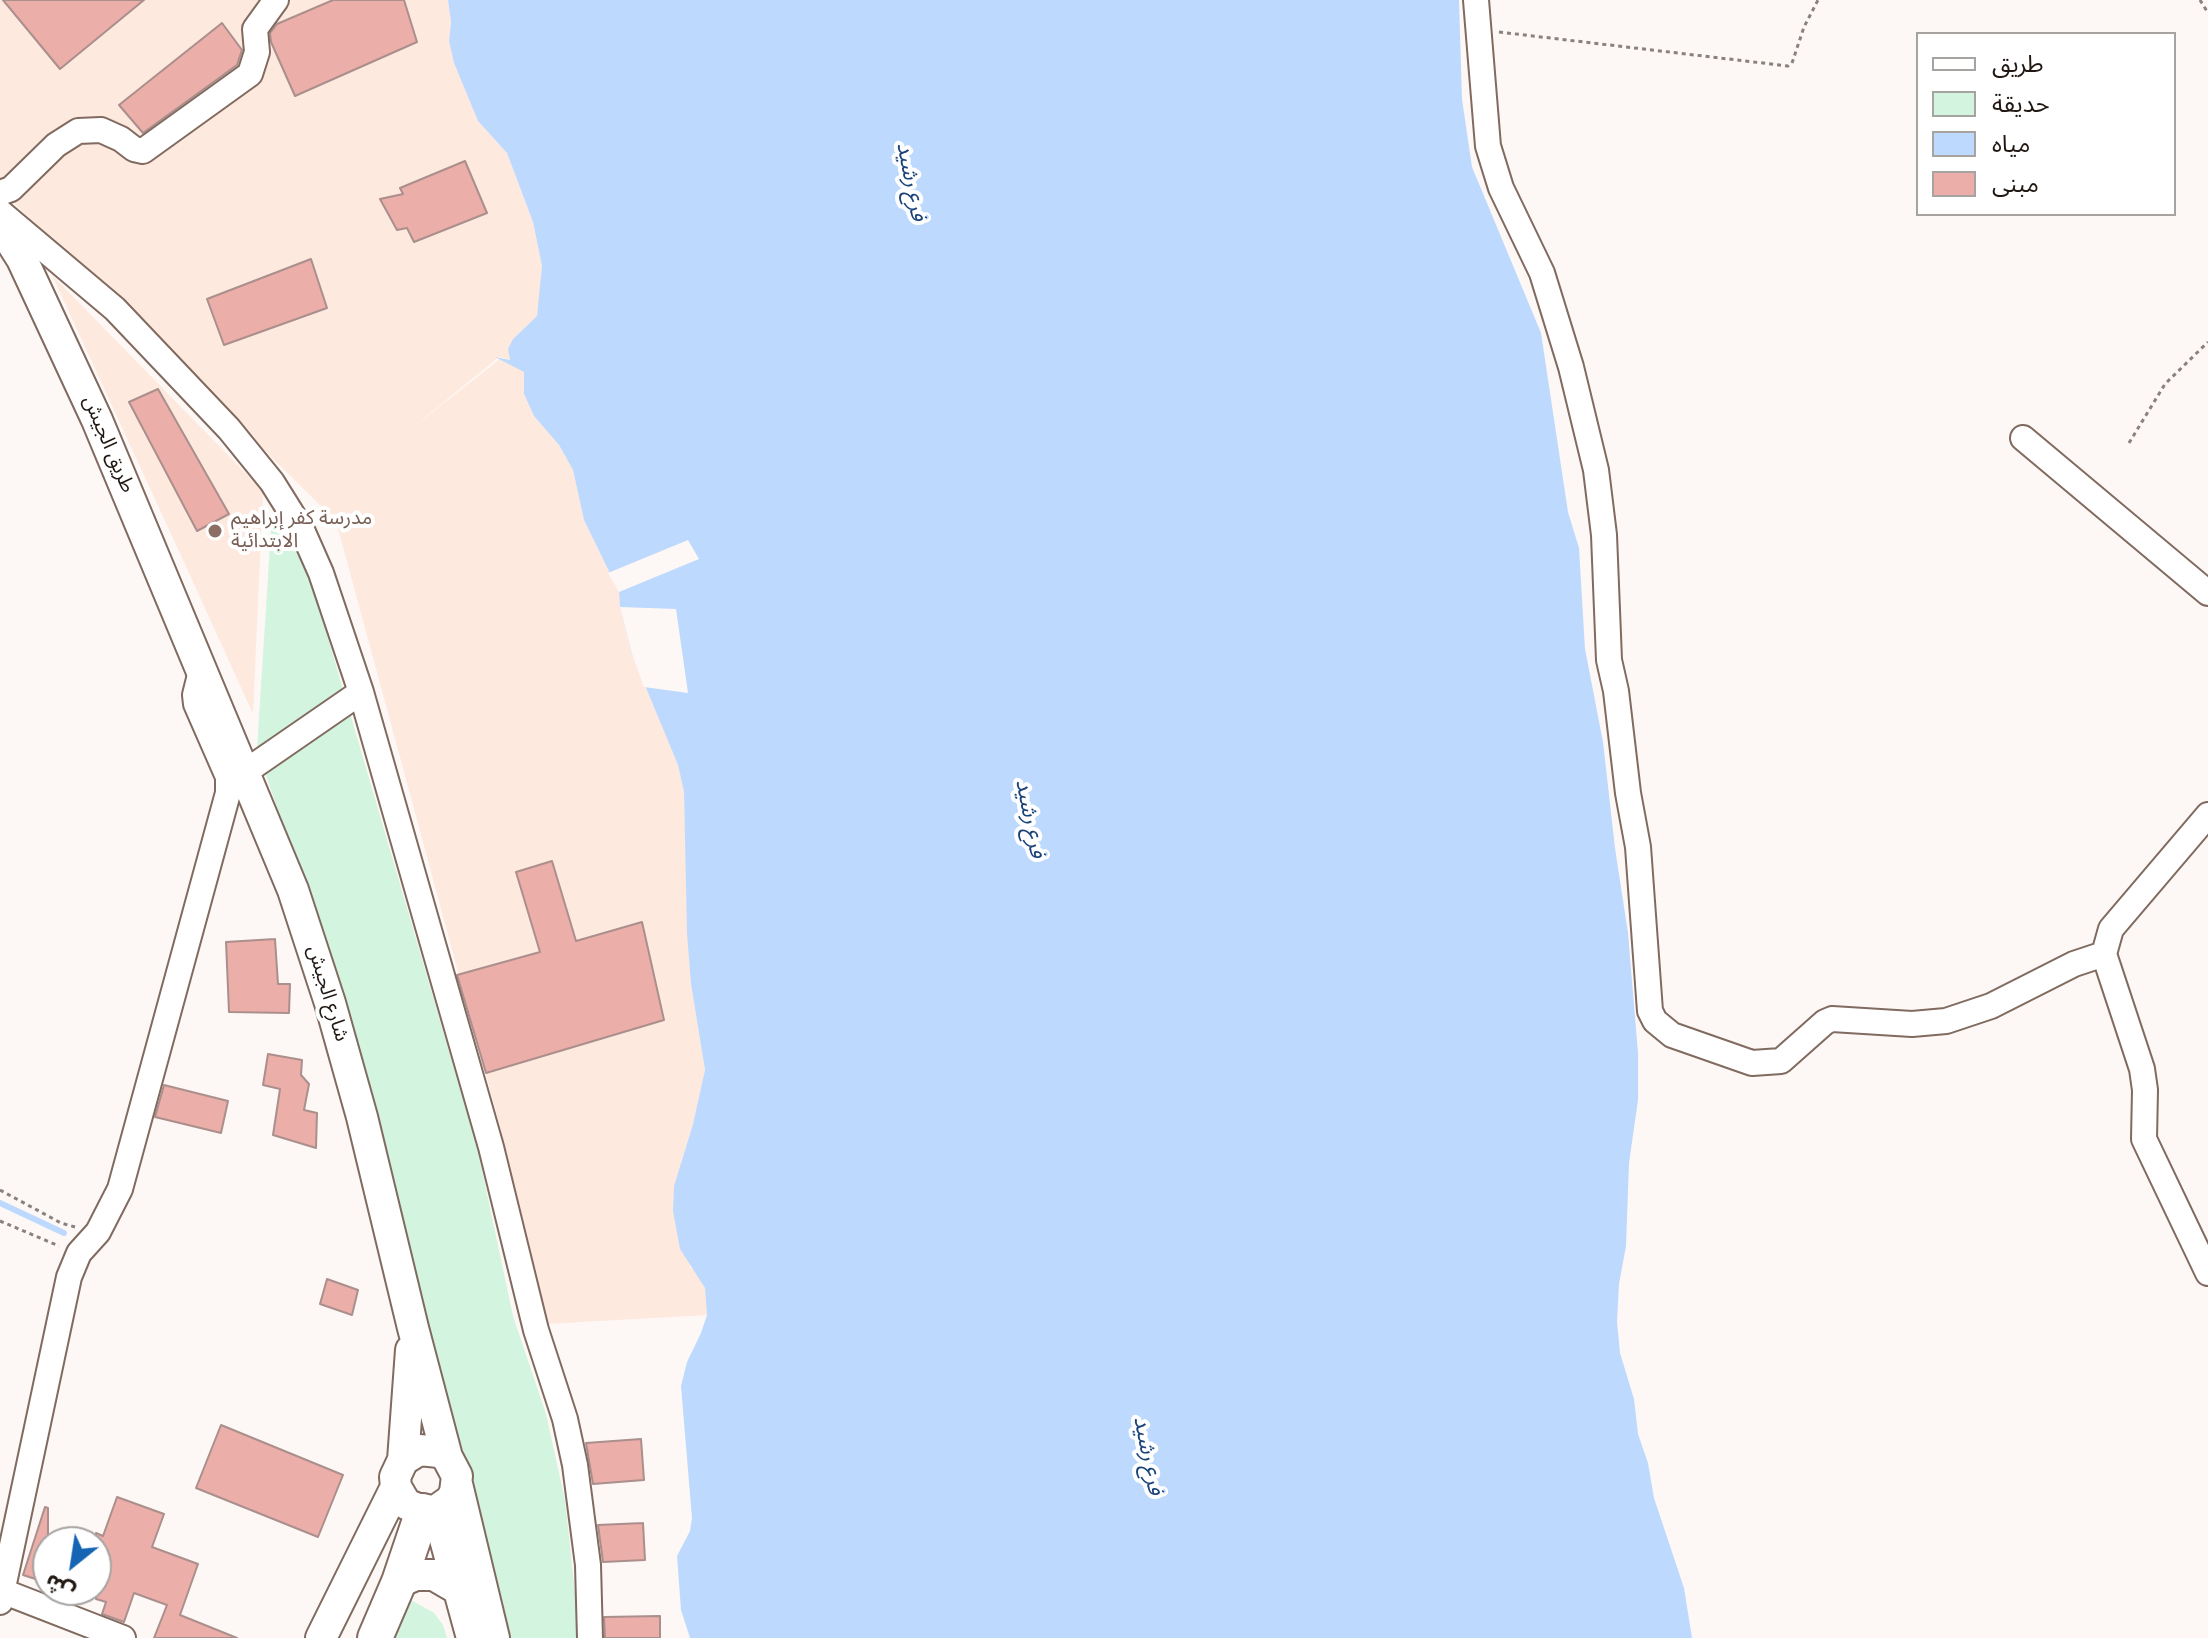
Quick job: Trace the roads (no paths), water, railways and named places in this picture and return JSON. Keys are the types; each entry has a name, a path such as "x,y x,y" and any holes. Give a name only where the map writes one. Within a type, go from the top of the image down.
{"highway":[{"path":"375,1638 430,1510"}],"main road":[{"name":"طريق الجيش","path":"0,224 11,257 97,420 201,671"},
{"name":"شارع الجيش","path":"201,671 293,890 330,1003 362,1117 494,1638"},
{"name":"شارع الجيش","path":"400,1474 413,1328"},
{"path":"321,1638 400,1474 419,1450 439,1452 452,1471 451,1500 430,1510 406,1504 400,1474"},
{"path":"430,1510 472,1638"},
{"path":"399,1582 416,1575 434,1575 458,1589"}],"street":[{"path":"0,193 11,189 56,145 78,131 101,130 143,151 250,74 257,52 255,29 276,0"},
{"path":"1476,0 1488,146 1501,188 1542,273 1571,367 1596,470 1604,535 1609,660 1638,847 1650,1011 1655,1021 1672,1035 1752,1063 1781,1061 1832,1019 1912,1024 1946,1021 1991,1006 2074,964 2104,954"},
{"path":"0,212 115,309 229,429 272,482 302,530 321,573 361,692 491,1147 536,1330 565,1419 575,1465 588,1565 590,1638"},
{"path":"2023,438 2208,593"},
{"path":"123,1638 1,1597 69,1277 79,1253 98,1232 120,1189 230,786 196,704 201,671"},
{"path":"245,772 361,692"},
{"path":"2208,815 2111,929 2104,954 2142,1069 2144,1139 2208,1273"}],"water":[{"name":"فرع رشيد","path":"448,0 1459,0 1462,99 1472,167 1541,333 1568,512 1579,548 1585,649 1603,742 1628,933 1638,1053 1638,1100 1629,1163 1626,1246 1619,1284 1617,1322 1620,1353 1634,1399 1638,1434 1648,1463 1654,1498 1684,1588 1692,1638 690,1638 681,1610 677,1556 690,1531 692,1518 681,1386 687,1362 707,1315 705,1288 680,1249 673,1211 674,1186 705,1070 691,984 687,933 684,792 678,765 632,654 619,592 584,520 573,470 559,445 534,416 524,394 524,372 495,357 510,360 508,349 513,339 537,316 542,266 533,222 507,153 478,121 454,63 449,41 451,22"}],"waterway":[{"path":"0,1203 64,1233"}],"place":[{"name":"مدرسة كفر إبراهيم الابتدائية","path":"215,531"}]}
